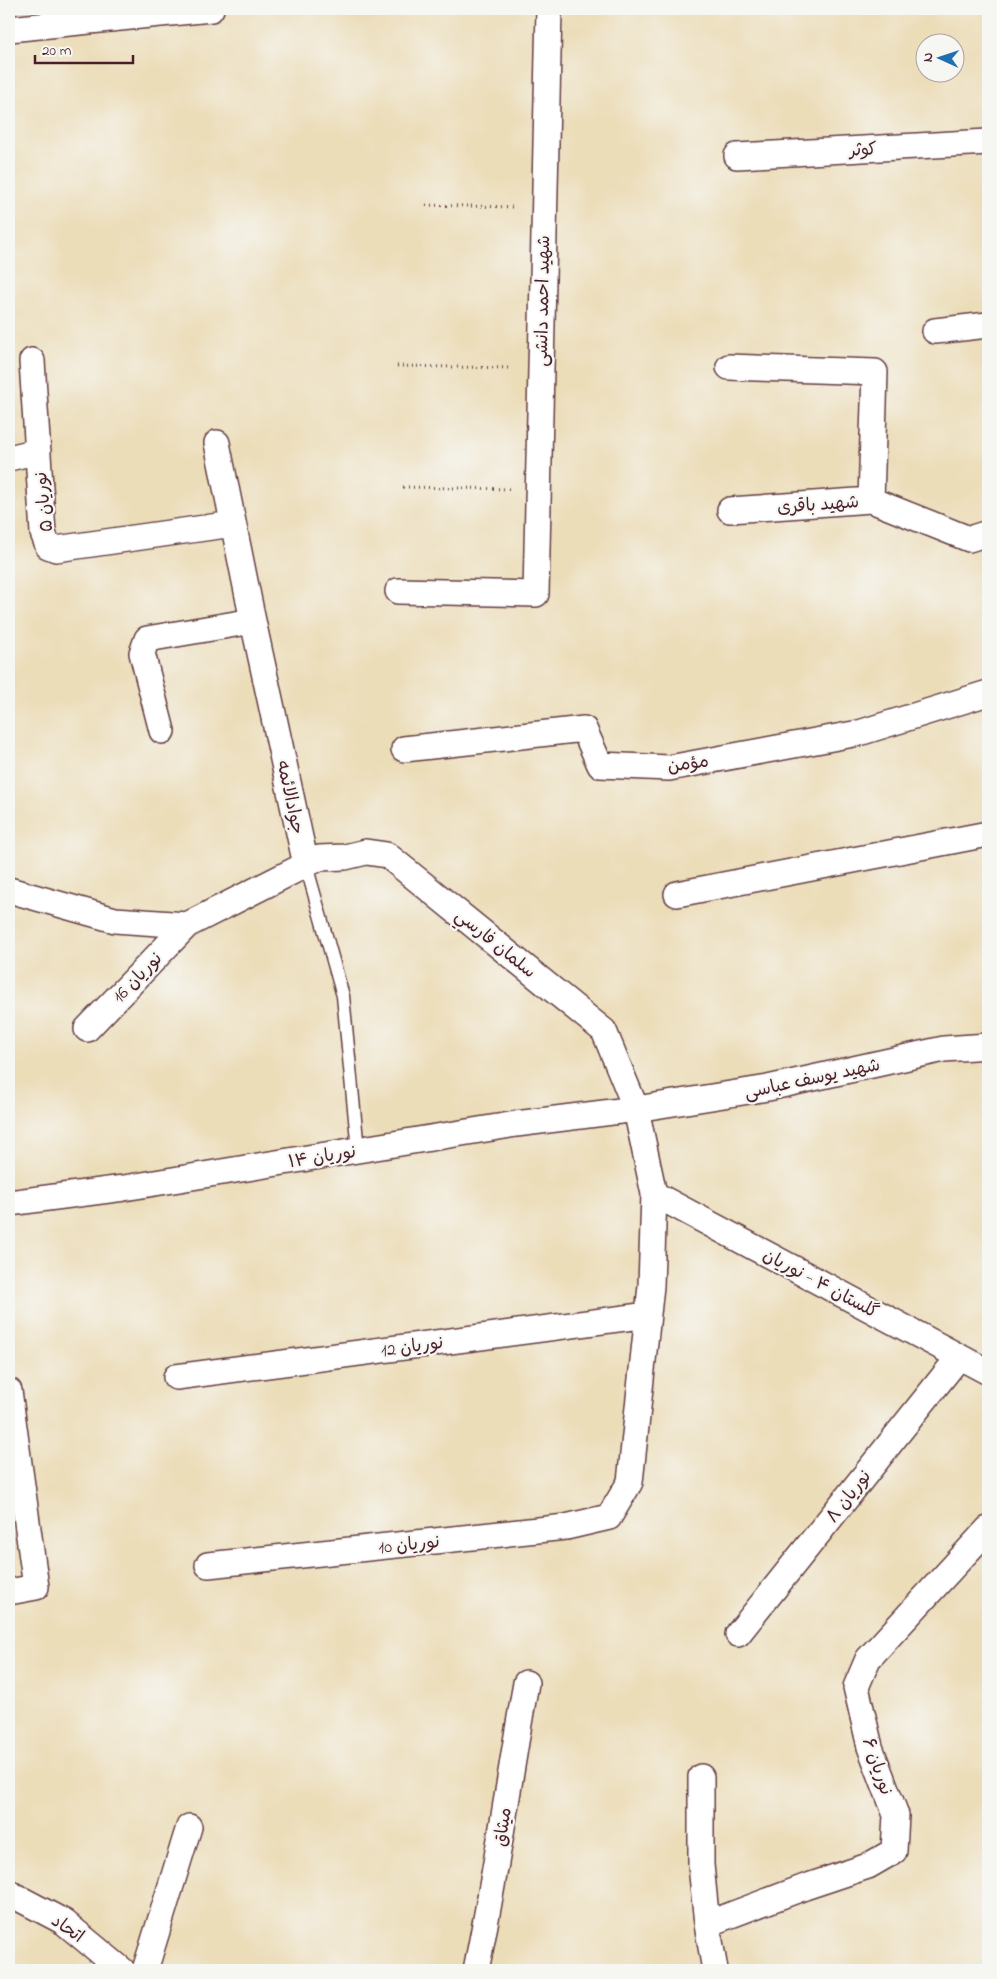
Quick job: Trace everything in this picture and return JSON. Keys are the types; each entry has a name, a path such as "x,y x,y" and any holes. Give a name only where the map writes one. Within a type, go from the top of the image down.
{"street":[{"path":"9,29 171,11 211,9"},
{"name":"شهید احمد دانشی","path":"398,591 536,594 549,9"},
{"name":"کوثر","path":"737,156 988,142"},
{"path":"935,330 988,325"},
{"name":"نوریان ۵","path":"32,361 43,533 48,546 56,549 233,524"},
{"path":"729,367 875,372 871,500"},
{"name":"جوادالائمه","path":"217,443 253,621 306,865"},
{"path":"9,458 38,451"},
{"name":"شهید باقری","path":"730,510 871,500 970,539 988,533"},
{"path":"162,731 142,653 148,639 253,621"},
{"name":"مؤمن","path":"404,749 584,729 600,766 669,768 859,733 988,693"},
{"path":"677,894 988,834"},
{"name":"سلمان فارسي","path":"187,925 319,858 344,857 366,852 387,855 604,1031 636,1109 654,1194 651,1286 630,1482 609,1517"},
{"path":"9,890 116,920 187,925"},
{"name":"نوریان 16","path":"87,1029 187,925"},
{"name":"شهید یوسف عباسی","path":"636,1109 768,1088 944,1049 988,1046"},
{"name":"نوریان ۱۴","path":"9,1203 124,1188 516,1124 636,1109"},
{"name":"گلستان ۴ - نوریان","path":"654,1194 988,1372"},
{"name":"نوریان 12","path":"176,1377 648,1315"},
{"name":"نوریان ۸","path":"738,1634 959,1357"},
{"path":"9,1391 36,1587 9,1592"},
{"name":"نوریان 10","path":"208,1565 566,1527 609,1517"},
{"name":"نوریان ۶","path":"707,1924 805,1887 868,1866 894,1851 896,1815 870,1746 856,1687 868,1659 988,1529"},
{"name":"ميثاق","path":"476,1970 493,1888 526,1683"},
{"path":"702,1777 701,1865 707,1924 715,1970"},
{"path":"145,1970 189,1827"},
{"name":"اتحاد","path":"9,1893 64,1922 122,1970"}],"lane":[{"name":"جوادالائمه","path":"306,865 343,996 358,1150"}],"path":[{"path":"421,205 544,208"},
{"path":"397,366 540,369"},
{"path":"403,487 538,490"}]}
